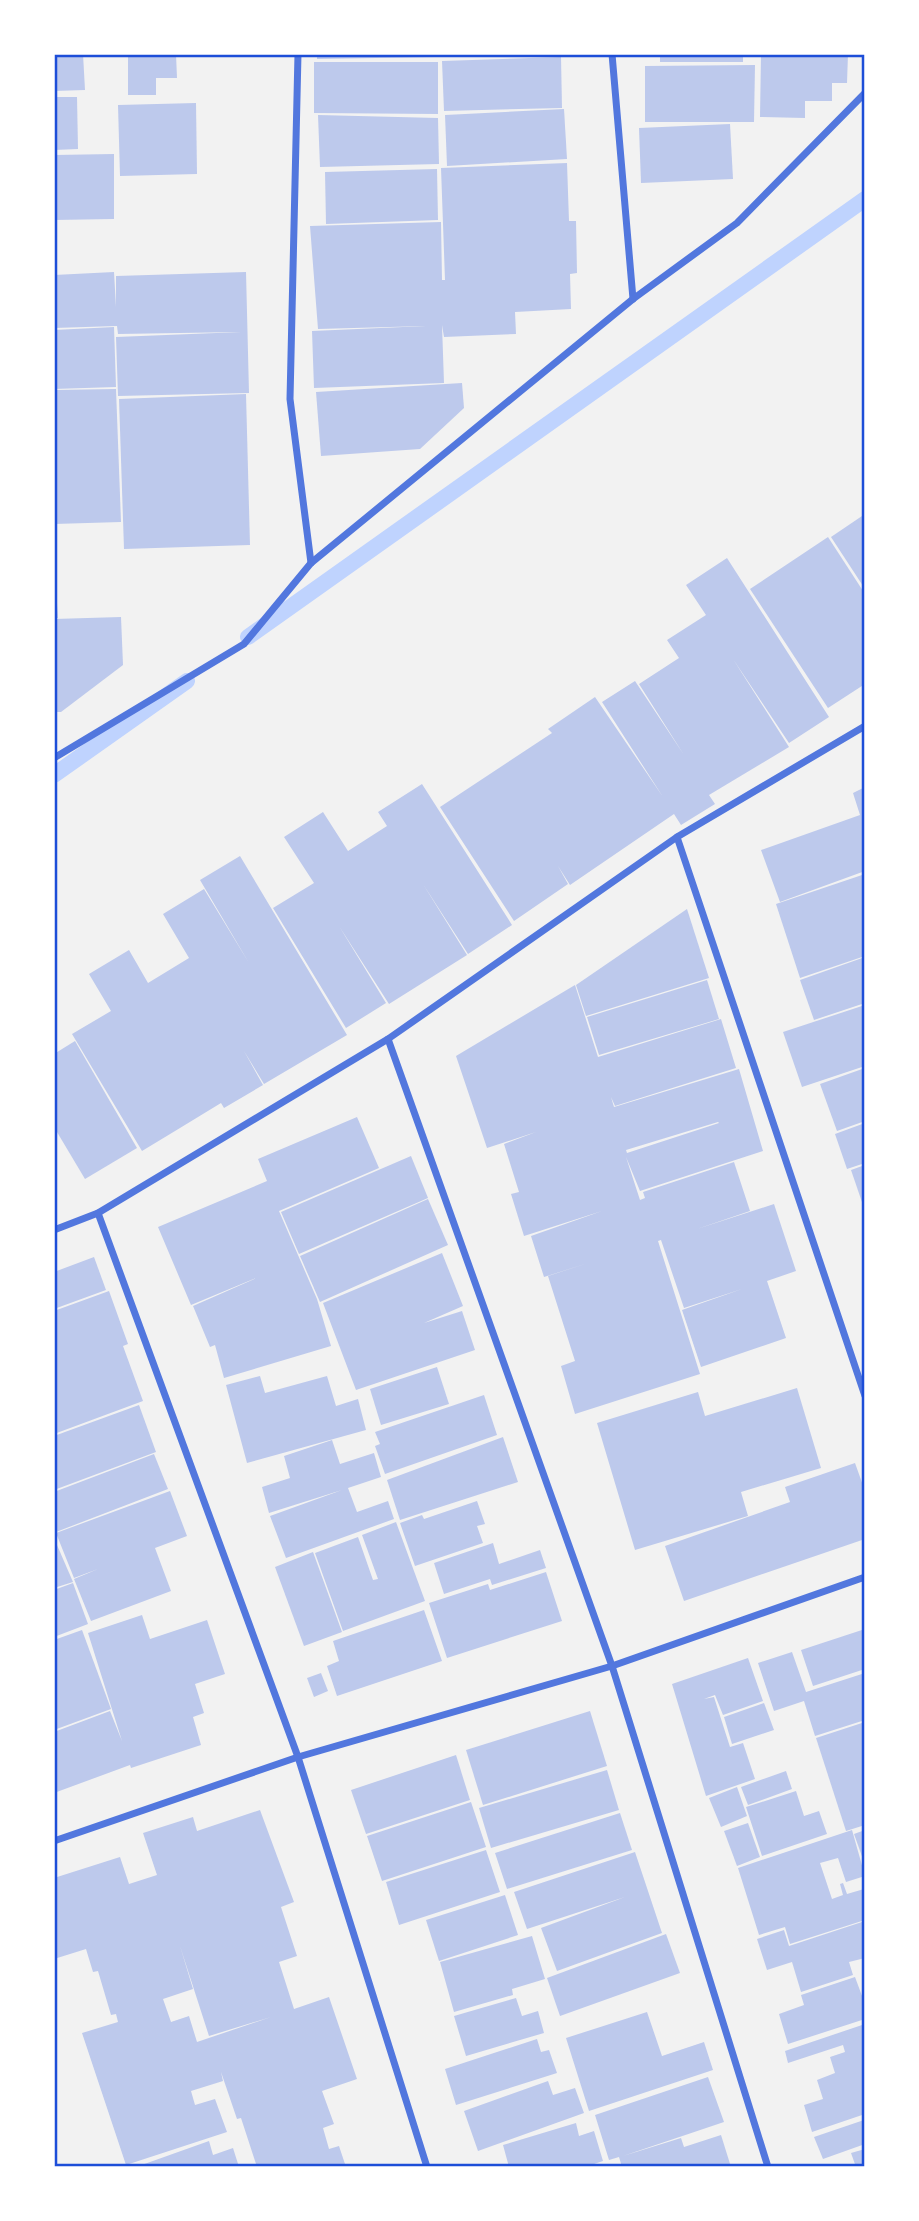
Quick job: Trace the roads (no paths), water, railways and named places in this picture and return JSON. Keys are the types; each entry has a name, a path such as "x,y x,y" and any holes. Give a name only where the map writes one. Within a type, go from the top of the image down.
{"street":[{"path":"298,54 290,399 311,564"},
{"path":"612,54 634,299"},
{"path":"54,758 244,644 311,564 634,299 737,223 865,93"},
{"path":"54,1230 98,1213 388,1038 677,837 865,726"},
{"path":"677,837 865,1396"},
{"path":"388,1038 612,1665 768,2167"},
{"path":"98,1213 298,1757 427,2167"},
{"path":"54,1841 298,1757 612,1665 865,1577"}],"waterway":[{"path":"248,637 865,199"},
{"path":"54,775 187,681"}]}
